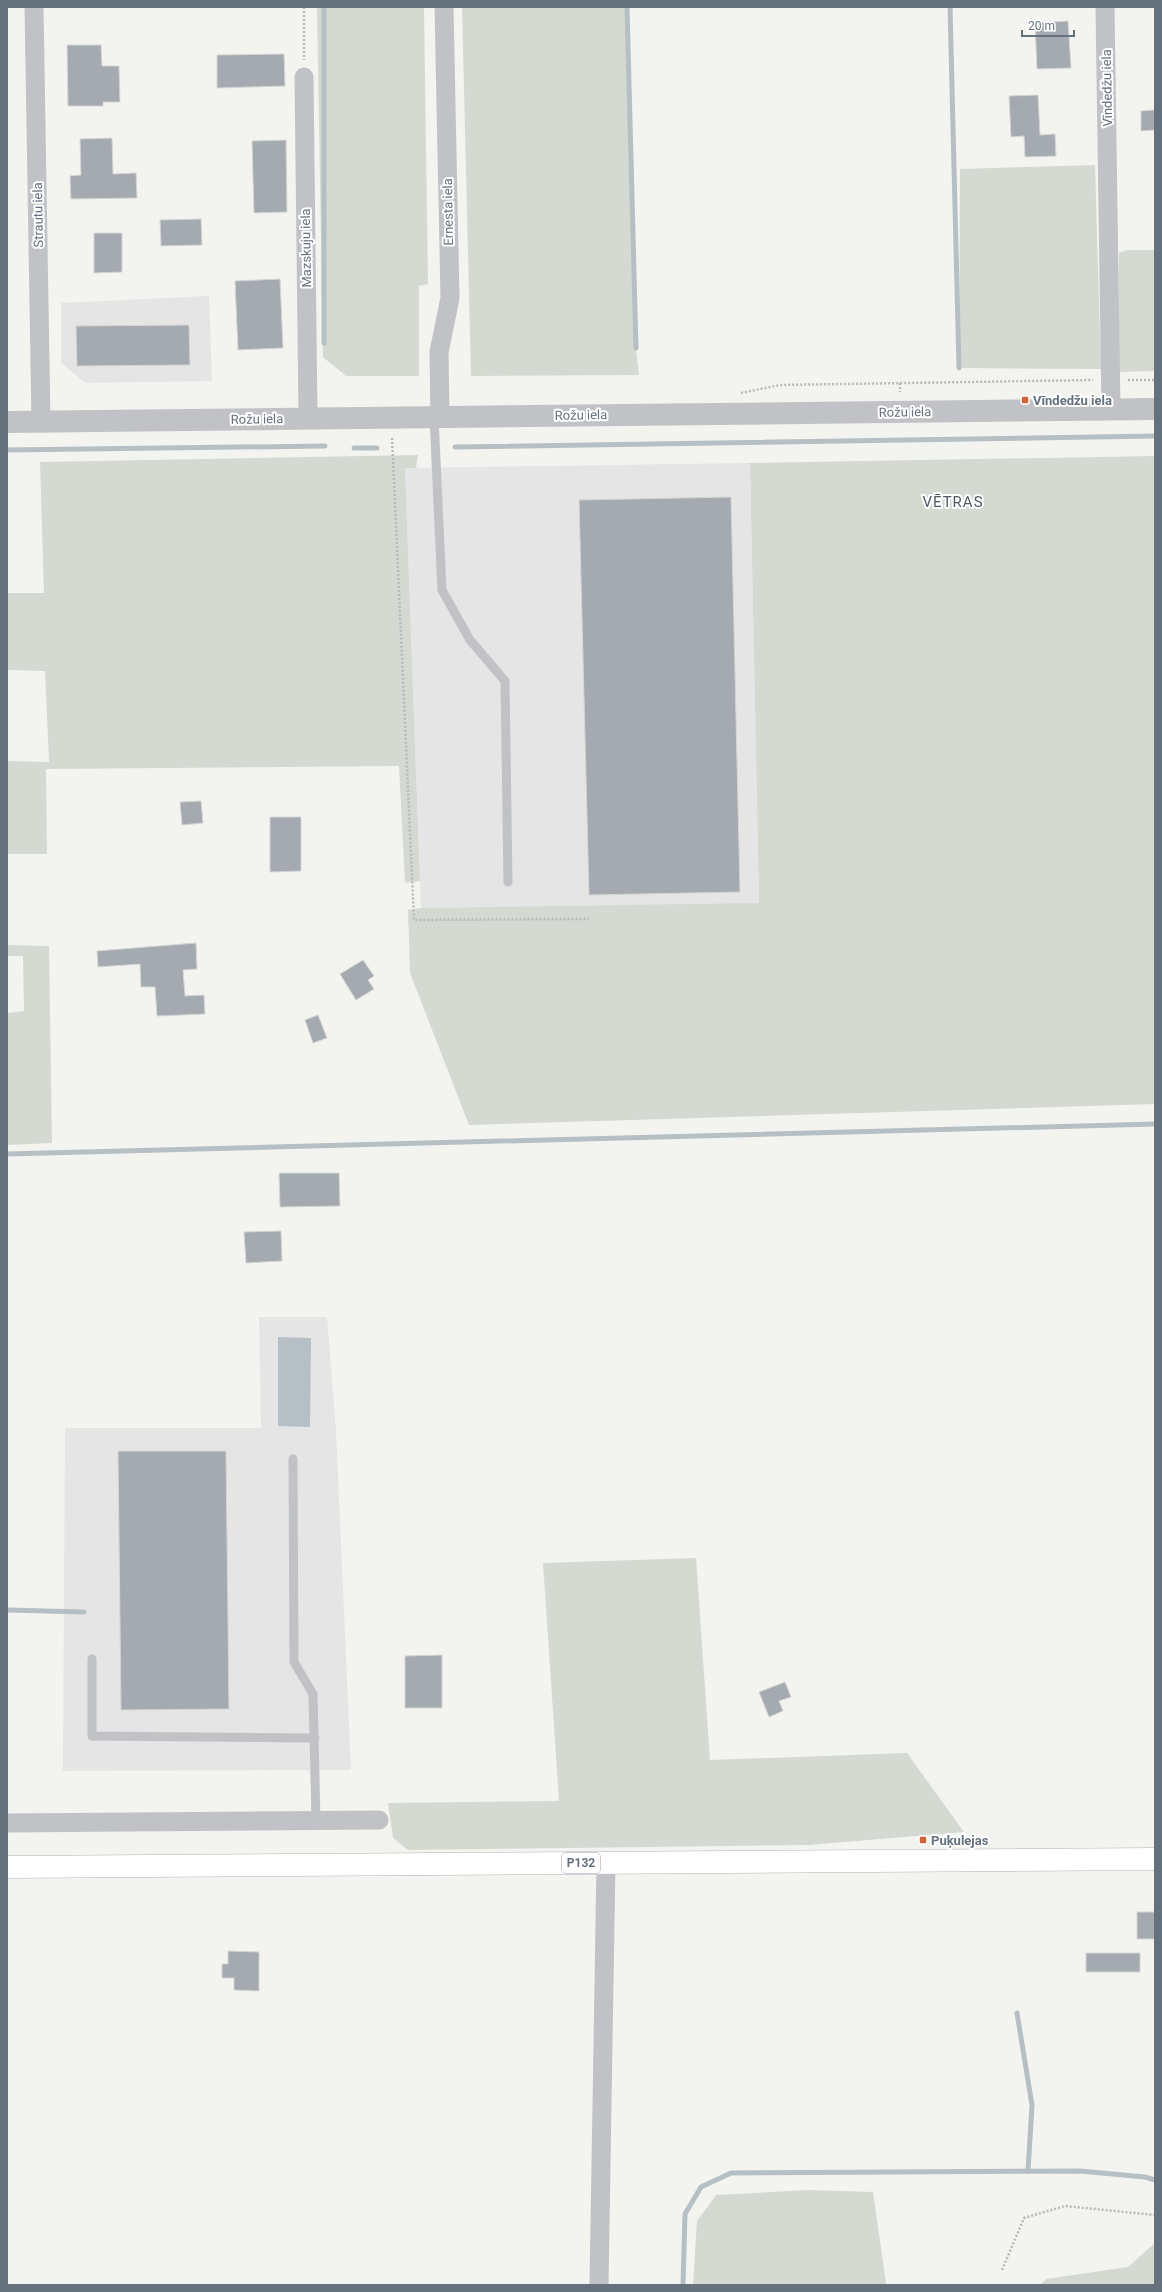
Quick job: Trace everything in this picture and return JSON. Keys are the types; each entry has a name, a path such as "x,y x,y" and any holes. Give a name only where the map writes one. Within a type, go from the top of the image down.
{"main road":[{"name":"P132","path":"7,1867 1155,1860"}],"street":[{"name":"Strautu iela","path":"34,7 41,422"},
{"name":"Ernesta iela","path":"437,417 439,352 450,298 444,7"},
{"name":"Vīndedžu iela","path":"1105,7 1112,410"},
{"name":"Mazskuju iela","path":"304,77 308,418"},
{"name":"Rožu iela","path":"7,422 1155,409"},
{"path":"7,1823 379,1820"},
{"path":"599,2285 606,1863"}],"lane":[{"path":"437,417 442,590 470,640 505,681 508,882"},
{"path":"293,1459 294,1662 313,1694 316,1821"},
{"path":"92,1659 92,1736 315,1738"}],"path":[{"path":"304,7 304,77"},
{"path":"900,383 900,392"},
{"path":"391,417 414,920 589,919"},
{"path":"1002,2270 1024,2218 1065,2206 1155,2215"}],"shaded area":[{"path":"317,7 424,7 428,284 419,286 419,376 346,376 323,357"},
{"path":"462,7 627,7 636,348 639,375 471,376"},
{"path":"1095,165 1101,369 959,368 960,169"},
{"path":"1127,250 1155,250 1155,371 1118,372 1119,253"},
{"path":"209,296 212,381 86,383 61,363 61,303"},
{"path":"418,455 416,468 405,468 420,881 405,883 399,766 46,769 47,854 7,854 7,761 49,762 45,671 7,670 7,593 44,593 40,462"},
{"path":"1155,456 1155,1104 469,1125 410,973 408,910 421,908 759,903 750,463"},
{"path":"750,463 759,904 421,908 405,468"},
{"path":"7,945 49,946 52,1143 7,1145 7,1013 24,1011 23,956 7,956"},
{"path":"259,1317 327,1317 336,1431 351,1770 63,1771 65,1428 261,1428"},
{"path":"278,1337 311,1338 310,1427 278,1426"},
{"path":"696,1558 710,1760 907,1753 964,1832 809,1845 408,1850 393,1838 388,1803 559,1801 543,1563"},
{"path":"808,2190 873,2192 886,2283 888,2285 693,2285 697,2221 716,2195"},
{"path":"1155,2243 1155,2285 1040,2285 1046,2279 1128,2267"}],"building":[{"path":"1068,21 1071,68 1037,69 1035,23"},
{"path":"67,45 101,45 102,66 119,66 120,102 103,102 103,106 68,106"},
{"path":"284,54 285,86 217,88 217,55"},
{"path":"1038,95 1040,135 1055,134 1056,156 1025,157 1024,136 1011,137 1009,96"},
{"path":"1155,110 1155,130 1141,131 1141,111"},
{"path":"112,138 113,174 136,173 137,198 71,199 70,176 81,175 80,139"},
{"path":"286,140 287,212 254,213 252,141"},
{"path":"201,219 202,245 161,246 160,220"},
{"path":"94,233 122,233 122,272 94,273"},
{"path":"280,279 283,348 238,350 235,281"},
{"path":"189,325 190,365 77,366 76,326"},
{"path":"731,497 740,892 589,895 579,500"},
{"path":"201,801 203,823 182,825 180,802"},
{"path":"270,817 301,817 301,871 270,872"},
{"path":"196,943 197,969 183,970 185,996 204,995 205,1014 157,1016 155,987 141,987 140,964 98,967 97,951"},
{"path":"363,960 374,976 368,980 374,989 356,1000 340,974"},
{"path":"318,1015 327,1038 313,1043 305,1020"},
{"path":"279,1173 339,1173 340,1206 280,1207"},
{"path":"281,1231 282,1261 246,1263 244,1232"},
{"path":"118,1451 226,1451 229,1709 121,1710"},
{"path":"442,1655 442,1708 405,1708 405,1656"},
{"path":"785,1682 791,1697 779,1701 783,1711 769,1717 759,1692"},
{"path":"1137,1912 1155,1912 1155,1939 1137,1939"},
{"path":"228,1951 259,1952 259,1991 234,1990 234,1978 222,1978 222,1964 228,1964"},
{"path":"1086,1953 1140,1953 1140,1972 1086,1972"}],"waterway":[{"path":"324,7 324,343"},
{"path":"627,7 636,348"},
{"path":"950,7 959,368"},
{"path":"455,447 1155,436"},
{"path":"7,450 325,446"},
{"path":"354,448 377,448"},
{"path":"7,1154 1155,1124"},
{"path":"7,1610 84,1612"},
{"path":"1017,2013 1032,2105 1028,2171"},
{"path":"683,2285 685,2214 701,2187 731,2173 1080,2171 1145,2177 1155,2180"}],"place":[{"name":"Vīndedžu iela","path":"1025,400"},
{"name":"Puķulejas","path":"923,1840"}],"district":[{"name":"VĒTRAS","path":"953,502"}]}
